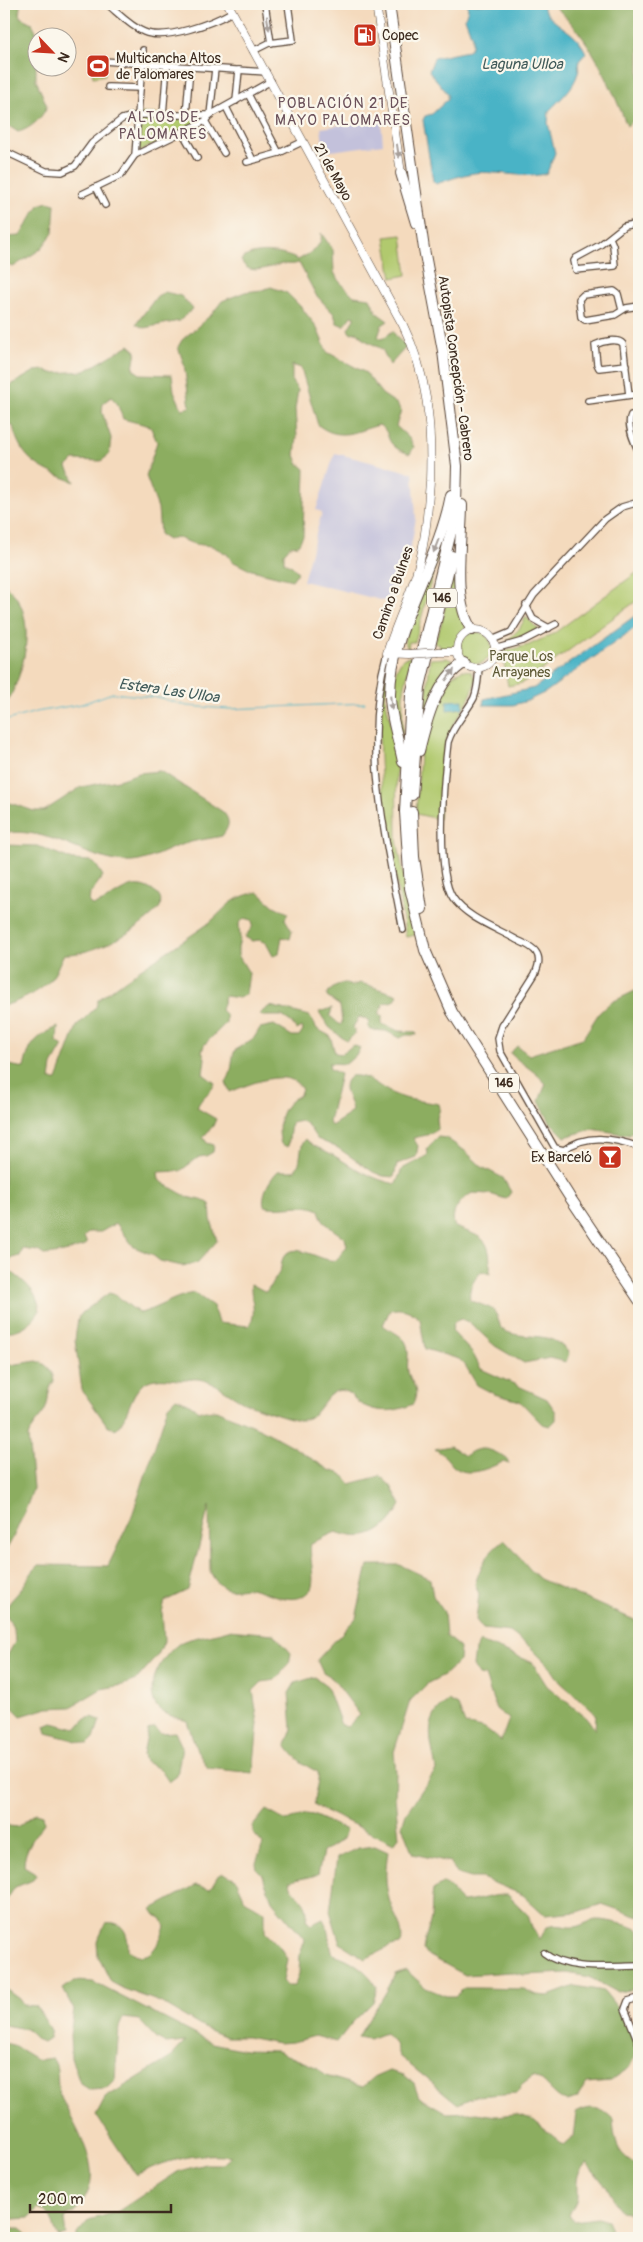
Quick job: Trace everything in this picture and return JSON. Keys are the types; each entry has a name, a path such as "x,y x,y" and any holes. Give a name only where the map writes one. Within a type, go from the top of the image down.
{"highway":[{"name":"Autopista Concepción - Cabrero","path":"389,4 424,249 456,447 457,476 454,513 412,686 410,773 412,824 416,872 425,925 441,975 461,1015 552,1159 639,1290"},
{"name":"Autopista Concepción - Cabrero","path":"395,4 462,437 464,466 462,505 456,543 420,687 405,826 410,888 423,943 439,987 459,1024 569,1196 639,1300"},
{"path":"401,173 424,249"},
{"path":"410,773 390,702 391,654 442,530 453,485 456,447"},
{"path":"462,505 460,598 463,614 472,630"},
{"path":"410,773 434,704 448,677 464,663"}],"street":[{"path":"107,4 137,28 154,34 208,24 232,12"},
{"name":"21 de Mayo","path":"228,4 360,247"},
{"path":"265,4 271,43"},
{"path":"253,51 271,43 293,40 288,4"},
{"path":"376,4 401,173"},
{"path":"135,155 143,50"},
{"path":"103,61 266,72"},
{"path":"163,115 167,66"},
{"path":"186,116 190,67"},
{"path":"210,115 215,69"},
{"path":"236,101 239,70"},
{"path":"82,194 121,175 135,155 205,121 210,115 271,81"},
{"path":"108,87 140,88"},
{"path":"248,94 279,153"},
{"path":"226,107 250,160 279,153 302,142"},
{"path":"4,151 46,171 66,171 78,163 100,135 119,121 138,115 210,115"},
{"path":"205,121 224,153"},
{"path":"182,132 197,158"},
{"path":"96,187 105,205"},
{"path":"637,203 639,216"},
{"path":"610,238 613,245 615,266 576,270 574,262 576,258 610,238 624,226 639,224"},
{"name":"Camino a Bulnes","path":"360,247 416,352 425,385 430,424 429,494 423,546 376,707 375,764 403,930"},
{"path":"622,310 616,292 583,295 579,298 581,316 584,320 616,315 622,310 639,306"},
{"path":"626,365 598,367 595,345 622,342 626,365 629,395"},
{"path":"588,401 639,394"},
{"path":"639,429 637,416 631,415 629,420 632,439 639,452"},
{"path":"492,640 511,632 526,605 605,519 622,507 639,502"},
{"path":"526,605 533,619 549,628"},
{"path":"494,649 523,641 556,624"},
{"path":"472,630 484,632 492,640 494,649 491,659 479,667 464,663 458,652 460,638 472,630"},
{"path":"391,654 458,652"},
{"path":"479,667 478,683 474,698 450,736 444,801 443,869 452,897 471,914 531,948 538,957 537,969 502,1026 498,1044 500,1051 551,1144 555,1148 564,1150 574,1142 588,1138 625,1142 639,1147"},
{"path":"544,1953 554,1960 567,1964 610,1968 639,1966"},
{"path":"639,1998 628,2001 625,2009 639,2044"}],"shaded area":[{"path":"381,119 383,144 324,152 321,128"},
{"path":"335,453 413,473 416,518 412,542 389,602 303,581 322,512 316,510"}],"green space":[{"path":"4,4 20,4 20,17 32,23 34,28 28,28 28,78 36,78 47,106 36,122 18,132 4,123"},
{"path":"552,4 639,4 639,115 627,126 613,92 588,45 577,30"},
{"name":"Multicancha Altos de Palomares","path":"102,55 105,75 93,77 90,56"},
{"path":"140,113 207,118 136,153"},
{"path":"639,135 639,160 633,149 634,140"},
{"path":"47,202 55,204 53,233 41,249 13,267 5,264 4,237 20,236 39,205"},
{"path":"321,233 333,250 334,272 338,280 354,296 370,298 377,313 388,321 382,325 378,337 382,339 393,331 397,338 407,346 390,365 382,349 363,339 358,332 350,333 348,329 355,317 351,316 344,326 337,323 334,314 316,295 299,263 282,264 254,270 244,265 241,260 253,254 269,252 298,260 318,246"},
{"path":"402,235 407,275 392,278 385,237"},
{"path":"271,287 287,293 300,306 316,326 327,352 366,373 382,394 397,404 401,411 396,426 410,439 414,447 410,454 397,449 391,443 385,430 379,425 348,434 341,434 326,430 318,425 301,368 292,365 292,382 298,390 295,409 297,437 295,455 298,463 305,469 303,536 298,545 290,546 284,553 284,562 298,572 292,580 248,569 232,561 227,554 212,546 194,544 176,537 168,540 160,535 158,508 146,476 157,442 150,426 123,419 117,403 111,397 103,403 102,412 111,438 109,455 101,461 74,460 67,467 75,482 35,463 22,448 13,426 4,424 4,389 35,371 44,370 52,373 85,371 129,345 136,351 133,369 140,374 172,375 174,391 182,409 190,407 184,364 178,347 182,340 212,314 222,301 245,292"},
{"path":"165,292 181,296 193,309 179,321 144,328 136,324 157,296"},
{"path":"444,532 415,642 409,642 408,649 404,640"},
{"path":"457,553 458,600 466,627 453,647 439,649 440,644 434,643 441,625"},
{"name":"Parque Los Arrayanes","path":"639,571 639,599 542,670 522,683 508,686 502,652 529,645 553,634"},
{"path":"4,585 15,596 23,610 26,626 26,644 18,678 12,694 4,707"},
{"path":"526,617 539,630 505,643 519,629"},
{"path":"476,632 482,633 487,637 491,642 491,654 487,659 482,663 476,664 470,663 465,659 461,654 460,648 461,642 465,637 470,633"},
{"path":"411,657 403,696 402,737 395,707 395,675 398,666 404,658"},
{"path":"388,658 391,660 385,697 396,747 397,840 415,935 406,937 388,832 380,765 382,695"},
{"path":"447,658 453,661 439,682 419,732 421,701 426,700 430,659"},
{"path":"462,670 471,671 476,679 470,697 452,727 445,744 439,819 416,814 420,754 437,708 452,676"},
{"path":"160,771 223,812 228,824 222,836 186,843 139,861 124,862 94,855 37,834 21,832 4,833 4,801 34,811 44,811 81,787 118,780 139,773"},
{"path":"4,845 38,846 73,860 90,861 96,865 103,876 90,894 89,903 92,905 107,900 128,887 136,886 144,887 157,894 161,900 160,907 142,924 116,940 88,951 64,954 55,973 47,984 29,996 4,1006"},
{"path":"258,892 274,906 288,913 285,919 292,931 290,939 282,937 279,953 273,956 266,943 259,940 252,941 245,937 253,926 252,920 244,918 239,924 238,955 249,973 246,994 239,998 225,996 221,1010 226,1015 226,1023 204,1045 202,1052 205,1058 203,1074 215,1083 197,1108 216,1119 213,1126 203,1137 207,1143 214,1145 213,1152 199,1157 180,1171 158,1172 159,1180 165,1184 188,1197 203,1200 210,1204 211,1219 217,1241 197,1263 182,1266 160,1261 151,1254 134,1247 116,1223 101,1232 89,1232 84,1237 87,1244 72,1250 44,1255 38,1251 23,1249 20,1256 13,1258 8,1263 10,1271 33,1292 40,1310 34,1319 20,1329 4,1331 4,1079 9,1065 24,1068 28,1053 34,1042 58,1027 57,1042 63,1046 52,1065 50,1080 57,1080 77,1026 96,1007 98,1000 202,928 232,902 238,898"},
{"path":"344,983 351,986 361,983 398,995 394,1001 384,1003 379,1014 382,1016 382,1024 399,1031 416,1032 417,1035 406,1035 400,1038 386,1031 371,1030 368,1027 369,1020 359,1017 353,1027 355,1034 346,1041 329,1027 319,1012 332,1008 330,1016 340,1025 342,1023 340,1006 327,997 327,993 337,985"},
{"path":"639,989 638,1126 630,1135 592,1129 565,1137 550,1122 539,1101 546,1084 510,1053 517,1046 529,1055 583,1038 599,1013 610,1003"},
{"path":"270,1006 310,1016 317,1029 330,1036 335,1053 342,1054 353,1045 360,1048 357,1054 346,1064 329,1063 330,1069 340,1074 329,1122 331,1126 347,1116 352,1110 345,1088 347,1080 351,1076 363,1077 401,1097 439,1104 438,1129 427,1135 413,1138 418,1146 416,1157 397,1164 394,1177 383,1176 373,1172 338,1148 317,1139 307,1124 301,1121 291,1123 288,1147 281,1144 279,1123 281,1116 287,1104 299,1096 302,1090 296,1083 288,1079 268,1079 230,1092 226,1082 230,1074 235,1050 254,1038 260,1028 274,1025 292,1036 299,1036 303,1030 302,1027 297,1030 291,1022 282,1016 262,1016 260,1013"},
{"path":"438,1137 446,1138 465,1151 482,1167 503,1178 511,1192 506,1199 490,1194 472,1193 460,1203 453,1216 455,1227 480,1237 487,1246 489,1253 490,1274 482,1271 476,1278 471,1287 470,1300 494,1311 501,1329 519,1335 553,1340 569,1353 566,1362 550,1358 524,1363 495,1346 469,1322 461,1319 454,1322 452,1331 473,1354 481,1369 547,1399 556,1412 556,1420 550,1426 542,1424 520,1401 494,1394 477,1385 465,1365 459,1359 425,1349 420,1319 413,1313 402,1309 390,1310 383,1325 400,1336 407,1345 408,1372 416,1394 413,1404 407,1407 386,1411 373,1409 359,1403 347,1392 338,1391 332,1393 313,1415 307,1419 300,1420 246,1403 204,1380 161,1379 147,1381 138,1389 124,1418 116,1429 107,1425 82,1390 75,1340 78,1318 83,1312 109,1293 117,1296 141,1313 194,1293 213,1306 218,1323 249,1326 253,1316 251,1284 266,1292 279,1273 283,1258 288,1253 294,1250 301,1251 324,1259 337,1260 347,1246 345,1238 326,1223 319,1210 313,1207 264,1206 263,1201 269,1182 278,1171 294,1171 299,1163 303,1143 306,1139 315,1146 363,1172 396,1184 402,1169 428,1155 427,1148"},
{"path":"37,1361 49,1368 54,1381 50,1389 46,1408 28,1437 33,1488 25,1512 4,1552 4,1363 10,1365"},
{"path":"176,1398 188,1403 199,1411 216,1410 261,1429 329,1470 342,1474 350,1484 380,1476 391,1486 401,1505 388,1523 374,1534 357,1536 336,1532 311,1543 312,1588 302,1597 295,1598 279,1597 249,1588 228,1589 222,1587 214,1579 210,1571 209,1506 188,1590 165,1601 162,1612 164,1641 158,1655 136,1680 123,1685 101,1689 71,1707 48,1708 21,1716 11,1706 7,1656 15,1642 14,1630 5,1612 10,1602 38,1565 108,1566 132,1516 168,1406"},
{"path":"450,1446 465,1456 476,1450 491,1450 507,1459 509,1464 503,1462 478,1471 465,1472 453,1466 435,1449"},
{"path":"504,1540 540,1579 639,1622 639,1917 602,1904 578,1912 545,1915 523,1895 482,1878 470,1878 457,1874 450,1862 413,1854 402,1826 406,1813 436,1770 430,1732 431,1724 434,1716 448,1701 458,1706 465,1724 485,1729 501,1741 509,1719 496,1709 485,1676 478,1675 473,1666 475,1650 480,1642 532,1662 547,1686 587,1718 595,1730 596,1714 560,1682 551,1668 530,1647 510,1632 483,1629 476,1620 479,1594 475,1584 489,1554"},
{"path":"368,1565 400,1565 430,1579 433,1596 444,1612 446,1636 460,1648 459,1661 444,1675 428,1683 410,1701 394,1752 396,1773 395,1797 399,1837 394,1844 315,1806 314,1797 318,1772 300,1761 286,1745 292,1729 289,1693 295,1683 315,1677 327,1686 341,1725 347,1727 360,1715 333,1679 323,1673 317,1660 356,1618"},
{"path":"228,1630 274,1634 291,1653 289,1664 275,1680 262,1682 253,1691 258,1723 253,1773 208,1768 197,1751 187,1721 159,1709 154,1701 152,1692 156,1673 161,1664 180,1643"},
{"path":"92,1717 100,1720 94,1738 88,1744 47,1733 45,1726 52,1723 76,1729 85,1719"},
{"path":"155,1727 160,1733 175,1732 182,1747 177,1776 169,1782 160,1769 145,1762 143,1755 148,1730"},
{"path":"266,1810 286,1821 306,1814 313,1815 346,1830 343,1839 323,1852 318,1874 289,1882 304,1903 307,1913 306,1920 311,1925 323,1919 333,1954 358,1966 377,1987 373,2002 351,2024 337,2042 315,2036 293,2042 278,2043 247,2037 226,2037 204,2028 160,2002 124,1989 111,1982 98,1956 97,1942 106,1923 121,1926 126,1934 128,1950 142,1956 148,1954 156,1946 165,1927 162,1919 152,1909 196,1885 210,1889 217,1877 223,1873 236,1879 245,1900 265,1912 265,1932 280,1947 287,1959 283,1981 287,1986 294,1986 299,1974 300,1954 305,1940 272,1901 262,1875 257,1870 256,1863 263,1844 253,1833 253,1826"},
{"path":"36,1813 43,1815 44,1823 28,1848 24,1866 37,1874 31,1881 15,1887 4,1904 4,1821 9,1826 17,1827"},
{"path":"375,1846 388,1852 387,1887 402,1939 401,1944 391,1946 365,1959 340,1943 330,1911 337,1858 358,1848"},
{"path":"444,1883 451,1888 461,1902 508,1895 528,1915 532,1928 540,1939 547,1927 556,1925 574,1927 597,1920 619,1923 639,1930 639,1987 637,1989 617,1992 589,1977 567,1973 524,1975 511,1972 465,1975 430,1956 423,1950 431,1918 433,1890"},
{"path":"406,1970 426,1988 446,1996 456,1996 464,1988 524,1989 537,1995 548,1996 575,1986 604,1991 620,2011 622,2019 632,2029 635,2041 635,2056 629,2068 610,2081 587,2083 577,2098 566,2101 533,2076 523,2083 517,2093 476,2096 458,2104 399,2056 395,2044 385,2033 369,2039 358,2037 387,1991 395,1974"},
{"path":"74,1981 93,1982 212,2043 245,2050 277,2051 318,2068 326,2076 363,2087 373,2078 389,2071 404,2075 414,2083 419,2097 447,2113 469,2112 496,2116 515,2114 532,2119 564,2145 573,2137 576,2113 596,2108 613,2119 618,2147 631,2162 639,2166 639,2215 621,2212 608,2189 587,2163 580,2170 577,2182 577,2198 569,2215 573,2221 597,2218 607,2221 611,2230 604,2238 77,2238 77,2234 89,2220 117,2212 179,2171 205,2164 222,2164 231,2156 207,2155 182,2158 158,2165 136,2175 96,2115 105,2098 170,2058 185,2042 166,2044 157,2039 139,2020 123,2018 119,2027 115,2080 106,2089 90,2090 80,2083 71,2058 70,2035 74,2010 63,1989"},
{"path":"4,1988 19,1999 23,2005 36,2006 51,2030 49,2038 43,2042 36,2039 26,2029 4,2025"},
{"path":"4,2043 13,2045 38,2060 52,2058 57,2071 60,2095 87,2153 91,2166 89,2189 75,2213 68,2214 64,2220 66,2235 59,2237 50,2216 39,2208 29,2218 14,2219 8,2224 13,2229 20,2229 26,2234 26,2238 4,2238"},
{"path":"635,2228 639,2228 639,2238 621,2238"}],"water":[{"name":"Laguna Ulloa","path":"467,4 542,4 550,17 576,38 586,53 579,61 579,72 573,84 549,111 548,123 555,153 547,173 532,176 483,172 459,176 436,184 433,181 423,120 425,116 432,114 448,99 448,94 429,71 434,58 468,51 472,46 472,37 465,18 468,9"},
{"path":"639,613 639,625 546,692 513,705 483,705 484,699 534,688"},
{"path":"463,700 463,708 447,710 447,701"}],"waterway":[{"name":"Estera Las Ulloa","path":"4,721 36,712 82,704 112,693 161,698 187,706 229,709 365,703"}],"place":[{"name":"Copec","path":"365,35"},
{"name":"Multicancha Altos de Palomares","path":"98,66"},
{"name":"Ex Barceló","path":"610,1157"}],"district":[{"name":"POBLACIÓN 21 DE MAYO PALOMARES","path":"343,112"},
{"name":"ALTOS DE PALOMARES","path":"163,126"}]}
